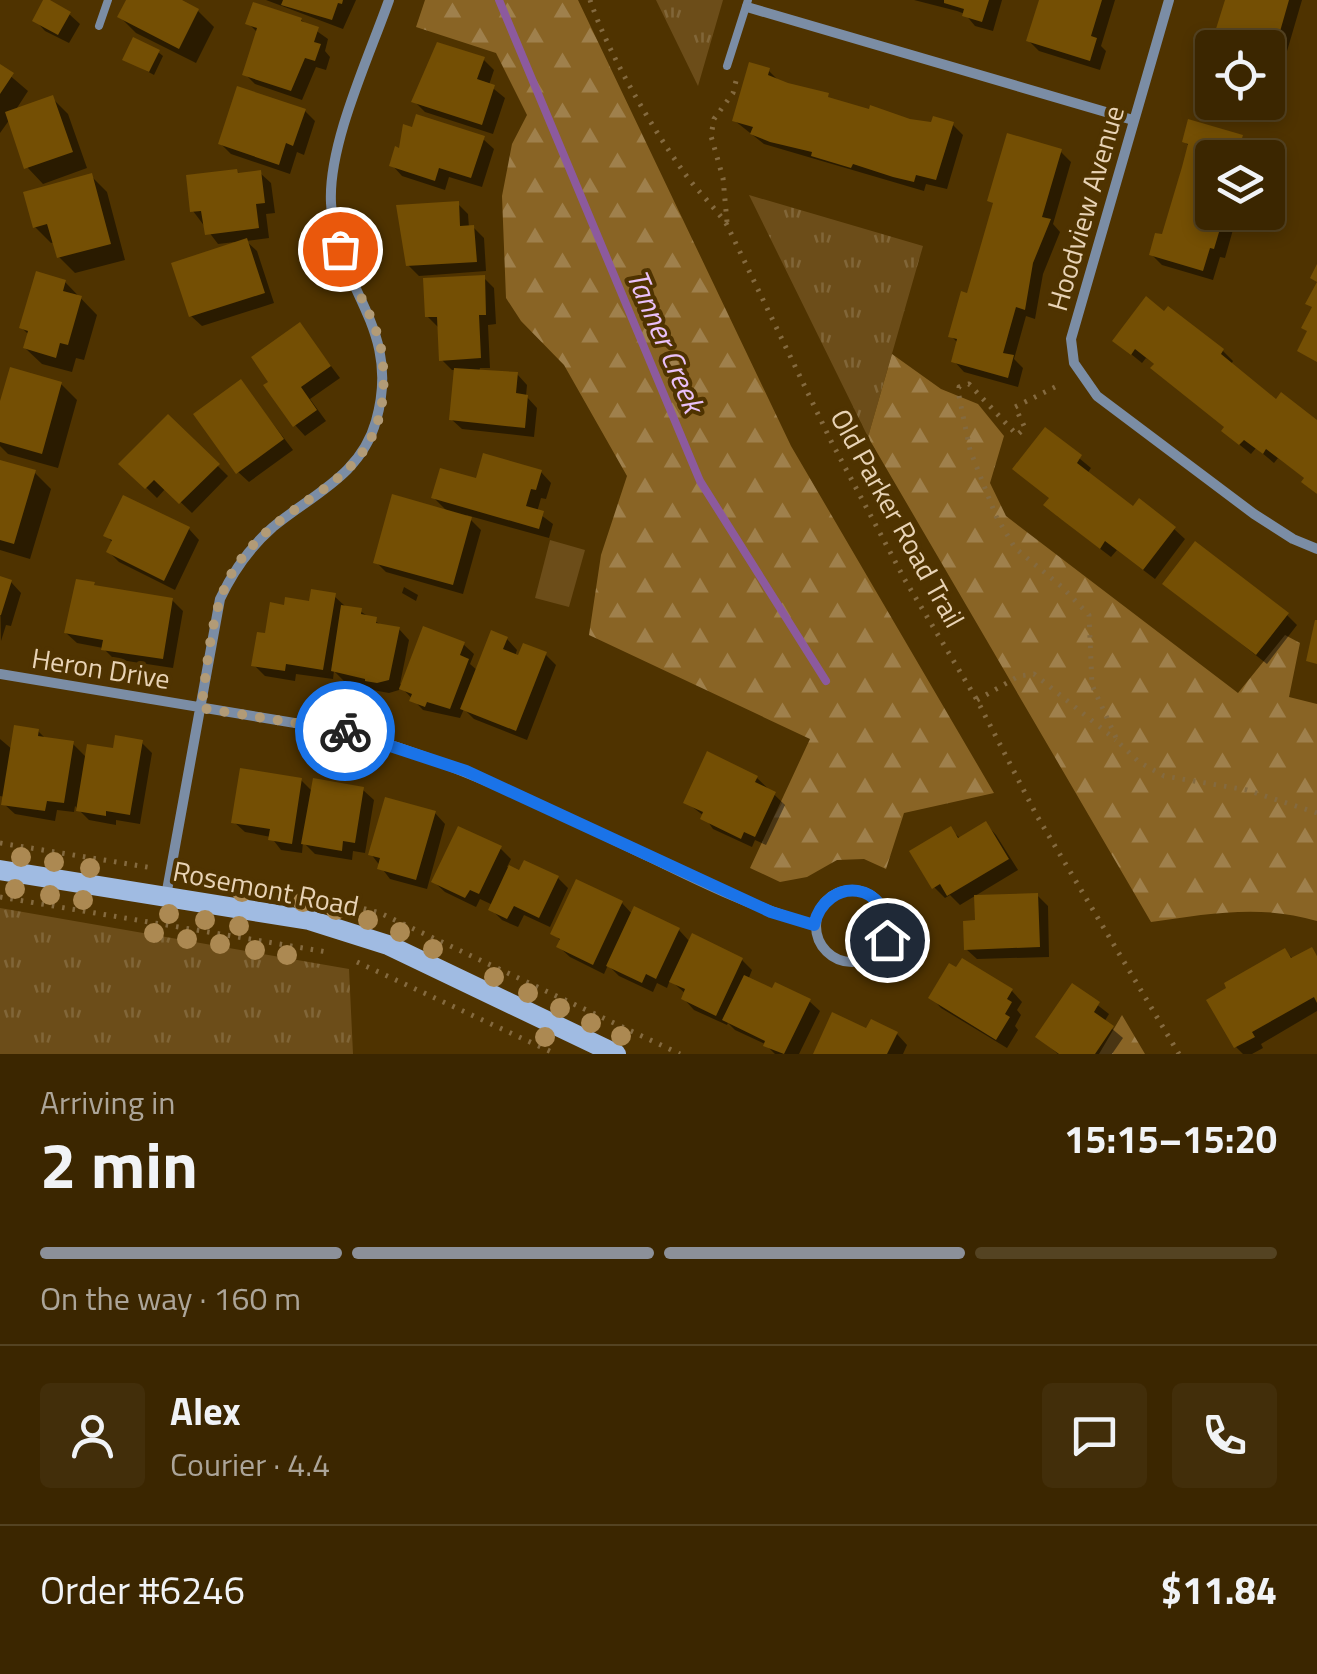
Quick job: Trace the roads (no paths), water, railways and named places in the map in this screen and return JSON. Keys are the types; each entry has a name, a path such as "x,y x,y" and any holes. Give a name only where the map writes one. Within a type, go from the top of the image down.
{"main road":[{"name":"Rosemont Road","path":"0,870 309,920 370,938 616,1054"}],"street":[{"path":"166,896 220,600 239,562 271,529 335,484 354,463 376,423 382,384 381,350 377,332 340,253 331,189 343,132 388,0"},
{"name":"Hoodview Avenue","path":"1170,0 1071,339 1074,364 1097,396 1254,514 1291,538 1317,549"},
{"path":"748,4 1133,120"},
{"name":"Heron Drive","path":"0,674 342,731 443,761 750,905 814,925"},
{"path":"858,891 883,906 887,940 877,953 848,962 828,953 814,925 816,913 832,897 858,891"}],"lane":[{"path":"100,26 108,0"},
{"path":"727,66 748,4"}],"waterway":[{"name":"Tanner Creek","path":"499,0 700,481 826,681"}]}
